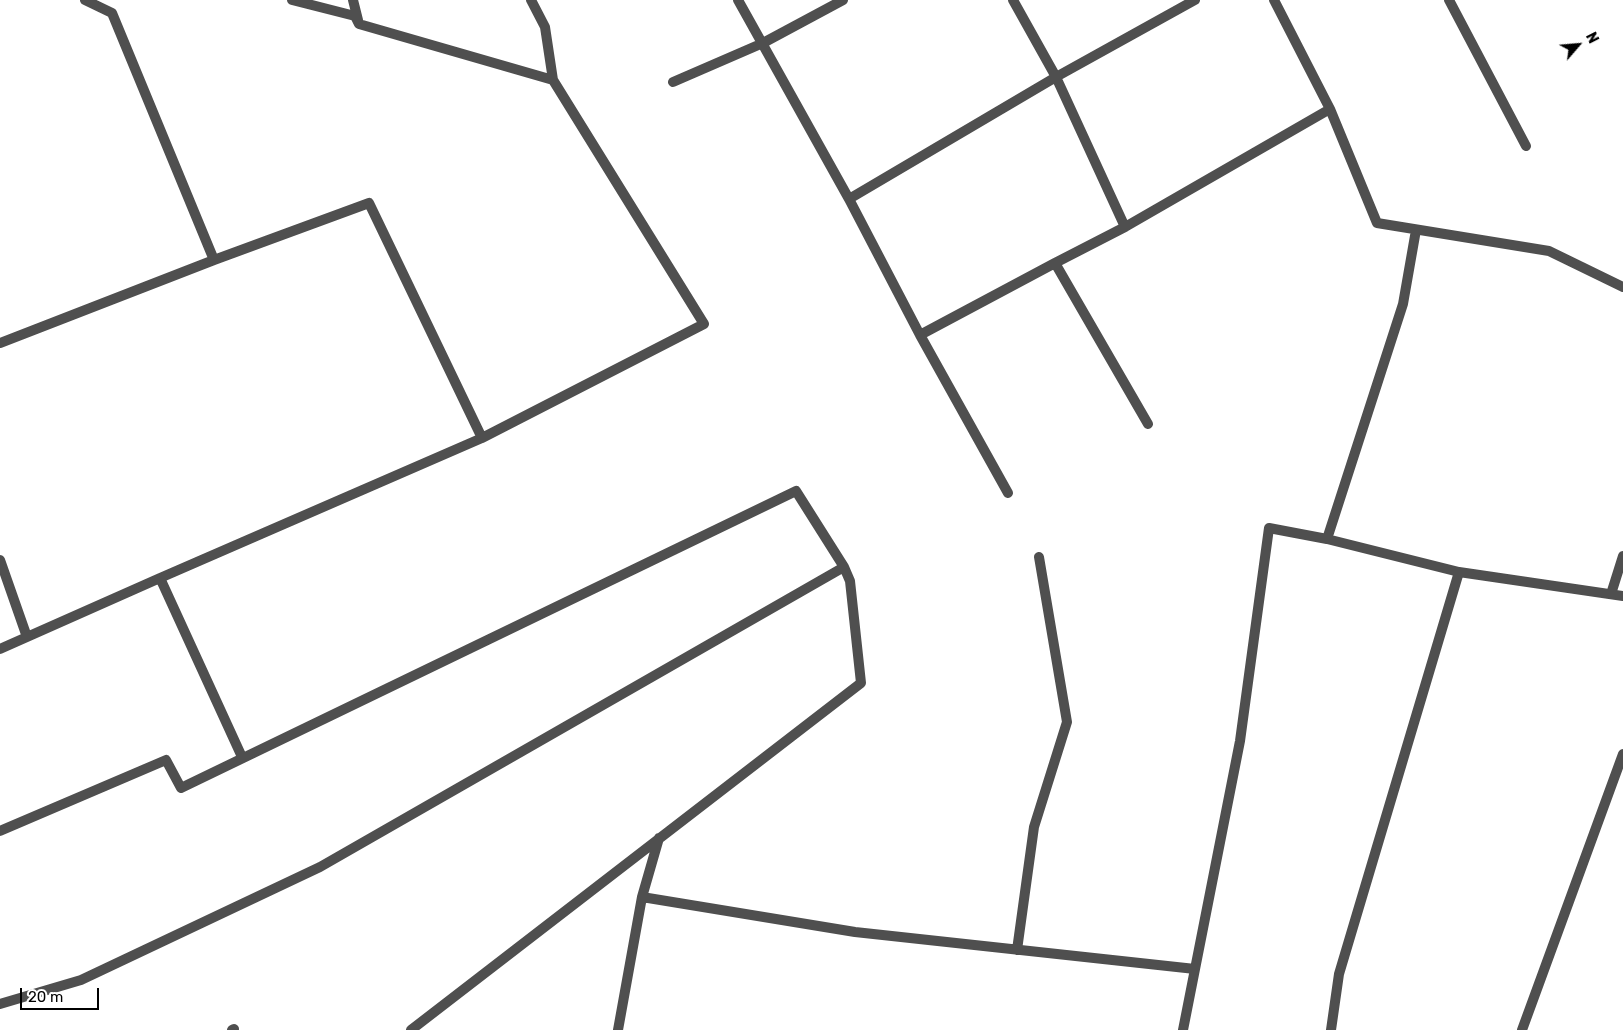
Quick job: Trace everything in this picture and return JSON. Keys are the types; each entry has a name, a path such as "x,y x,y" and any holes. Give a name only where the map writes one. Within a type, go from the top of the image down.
{"street":[{"path":"84,0 112,13 214,260"},
{"path":"292,0 355,16 359,24 553,80"},
{"path":"353,0 359,24"},
{"path":"0,649 482,438 704,324 553,80 545,27 531,0"},
{"path":"738,0 850,199 920,335 1008,493"},
{"path":"673,82 763,43 843,0"},
{"path":"1013,0 1056,77 1125,227"},
{"path":"850,199 1056,77 1195,0"},
{"path":"1274,0 1330,109 1377,223 1549,251 1623,287"},
{"path":"1449,0 1526,146"},
{"path":"920,335 1125,227 1330,109"},
{"path":"0,343 214,260 369,203 482,438"},
{"path":"1327,540 1403,304 1416,230"},
{"path":"1055,263 1148,424"},
{"path":"0,831 166,760 181,788 796,491 844,567 850,582 861,683 411,1030"},
{"path":"1183,1030 1240,741 1269,528 1459,572 1623,596"},
{"path":"1611,594 1623,556"},
{"path":"1017,950 1034,828 1067,722 1039,557"},
{"path":"0,560 27,637"},
{"path":"0,1004 81,980 320,867 844,567"},
{"path":"1331,1030 1340,974 1459,572"},
{"path":"160,578 242,758"},
{"path":"1522,1030 1623,754"},
{"path":"618,1030 642,897 659,838"},
{"path":"642,897 855,932 1195,969"}]}
